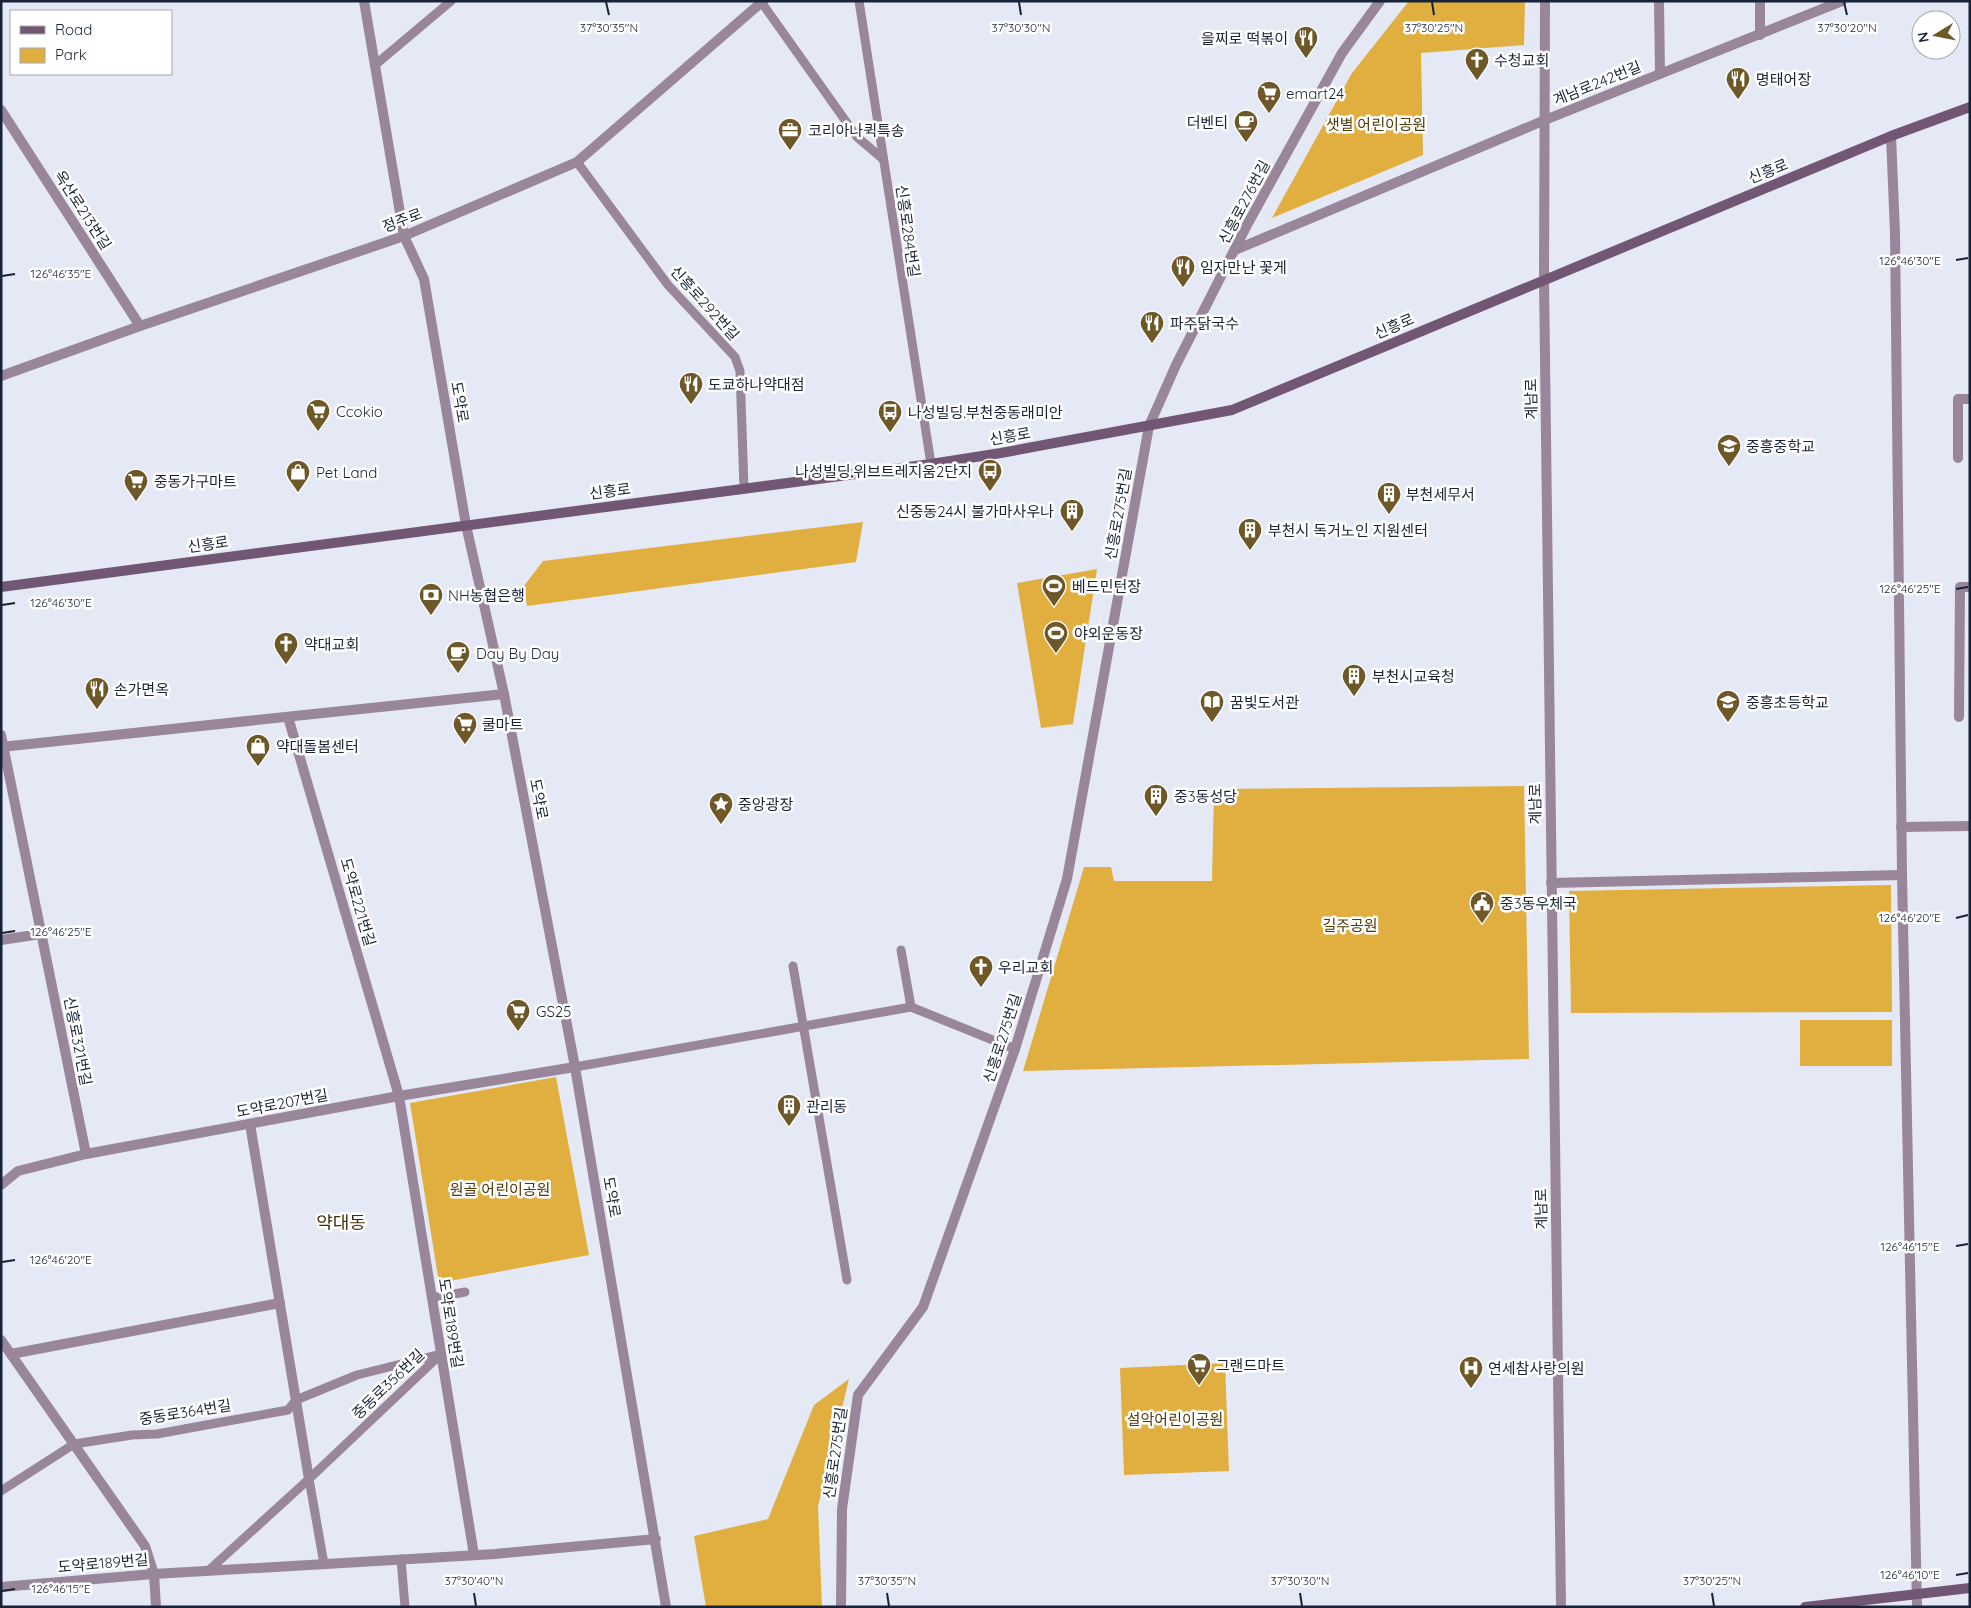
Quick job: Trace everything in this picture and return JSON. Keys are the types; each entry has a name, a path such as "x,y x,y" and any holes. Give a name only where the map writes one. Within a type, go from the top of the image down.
{"street":[{"name":"도약로","path":"364,1 404,236 424,279 466,525 504,694 575,1067 666,1607"},
{"name":"신흥로276번길","path":"1149,426 1176,365 1246,225 1342,53 1380,1"},
{"name":"계남로","path":"1545,1 1544,280 1561,1607"},
{"name":"계남로242번길","path":"1659,1 1660,74"},
{"path":"1760,1 1760,34"},
{"name":"계남로242번길","path":"1235,250 1545,120 1842,1"},
{"name":"정주로","path":"1,376 140,326 404,236 577,162 762,2"},
{"name":"신흥로","path":"1,587 931,464 1002,453 1232,410 1891,136 1970,107"},
{"name":"옥산로213번길","path":"1,110 140,326"},
{"path":"1891,136 1895,233 1901,827 1917,1607"},
{"path":"1958,458 1958,399 1970,399"},
{"name":"신흥로275번길","path":"841,1607 842,1509 858,1395 923,1307 1015,1049 1067,879 1149,426"},
{"path":"1959,716 1960,587 1970,587"},
{"path":"2,747 504,694"},
{"name":"도약로221번길","path":"288,717 399,1096"},
{"name":"신흥로321번길","path":"1,735 86,1154"},
{"path":"1901,827 1970,826"},
{"path":"1551,883 1902,875"},
{"path":"1,940 41,934"},
{"name":"도약로207번길","path":"1,1185 18,1171 86,1154 399,1096 575,1067"},
{"name":"도약로189번길","path":"399,1096 474,1555"},
{"path":"250,1124 310,1479"},
{"path":"11,1354 280,1303"},
{"path":"1,1340 145,1546 154,1574 156,1607"},
{"name":"도약로189번길","path":"1,1587 154,1574 474,1555 656,1539"},
{"path":"1805,1607 1970,1588"}],"lane":[{"path":"375,65 450,1"},
{"name":"신흥로284번길","path":"859,1 931,464"},
{"path":"762,2 857,137 883,159"},
{"name":"신흥로292번길","path":"577,162 668,286 736,357 740,371 744,488"},
{"path":"901,950 911,1007"},
{"path":"793,966 847,1280"},
{"path":"575,1067 911,1007 1015,1049"},
{"path":"432,1298 466,1292"},
{"name":"중동로356번길","path":"296,1400 357,1375 441,1354"},
{"name":"중동로356번길","path":"310,1479 441,1354"},
{"name":"중동로364번길","path":"1,1491 74,1444 157,1434 288,1410 296,1400"},
{"path":"310,1479 324,1564"},
{"path":"208,1571 310,1479"},
{"path":"402,1559 405,1607"}],"green space":[{"name":"샛별 어린이공원","path":"1409,1 1525,1 1524,45 1421,53 1423,155 1272,218 1352,73"},
{"path":"863,522 856,562 527,606 524,586 543,561"},
{"name":"야외운동장","path":"1097,569 1073,724 1041,728 1017,583"},
{"name":"길주공원","path":"1524,786 1529,1059 1023,1071 1084,867 1111,867 1114,881 1212,881 1214,789"},
{"path":"1891,885 1892,1012 1571,1013 1569,891"},
{"path":"1800,1020 1892,1020 1892,1066 1800,1066"},
{"name":"원골 어린이공원","path":"556,1077 589,1255 439,1283 410,1103"},
{"name":"설악어린이공원","path":"1225,1363 1229,1471 1124,1475 1120,1368"},
{"path":"849,1379 818,1506 822,1607 706,1607 694,1536 768,1519 814,1405"}],"place":[{"name":"을찌로 떡볶이","path":"1306,59"},
{"name":"수청교회","path":"1477,81"},
{"name":"명태어장","path":"1738,100"},
{"name":"emart24","path":"1269,114"},
{"name":"더벤티","path":"1246,143"},
{"name":"코리아나퀵특송","path":"790,151"},
{"name":"임자만난 꽃게","path":"1183,288"},
{"name":"파주닭국수","path":"1152,344"},
{"name":"도쿄하나약대점","path":"691,405"},
{"name":"Ccokio","path":"318,432"},
{"name":"나성빌딩.부천중동래미안","path":"890,433"},
{"name":"중흥중학교","path":"1729,467"},
{"name":"나성빌딩.위브트레지움2단지","path":"990,492"},
{"name":"Pet Land","path":"298,493"},
{"name":"중동가구마트","path":"136,502"},
{"name":"부천세무서","path":"1389,515"},
{"name":"신중동24시 불가마사우나","path":"1072,532"},
{"name":"부천시 독거노인 지원센터","path":"1250,551"},
{"name":"베드민턴장","path":"1054,607"},
{"name":"NH농협은행","path":"431,616"},
{"name":"야외운동장","path":"1056,654"},
{"name":"약대교회","path":"286,665"},
{"name":"Day By Day","path":"458,674"},
{"name":"부천시교육청","path":"1354,697"},
{"name":"손가면옥","path":"97,710"},
{"name":"꿈빛도서관","path":"1212,723"},
{"name":"중흥초등학교","path":"1728,723"},
{"name":"쿨마트","path":"465,745"},
{"name":"약대돌봄센터","path":"258,767"},
{"name":"중3동성당","path":"1156,817"},
{"name":"중앙광장","path":"721,825"},
{"name":"중3동우체국","path":"1482,924"},
{"name":"우리교회","path":"981,988"},
{"name":"GS25","path":"518,1032"},
{"name":"관리동","path":"789,1127"},
{"name":"그랜드마트","path":"1199,1386"},
{"name":"연세참사랑의원","path":"1471,1389"}],"district":[{"name":"약대동","path":"341,1222"}]}
